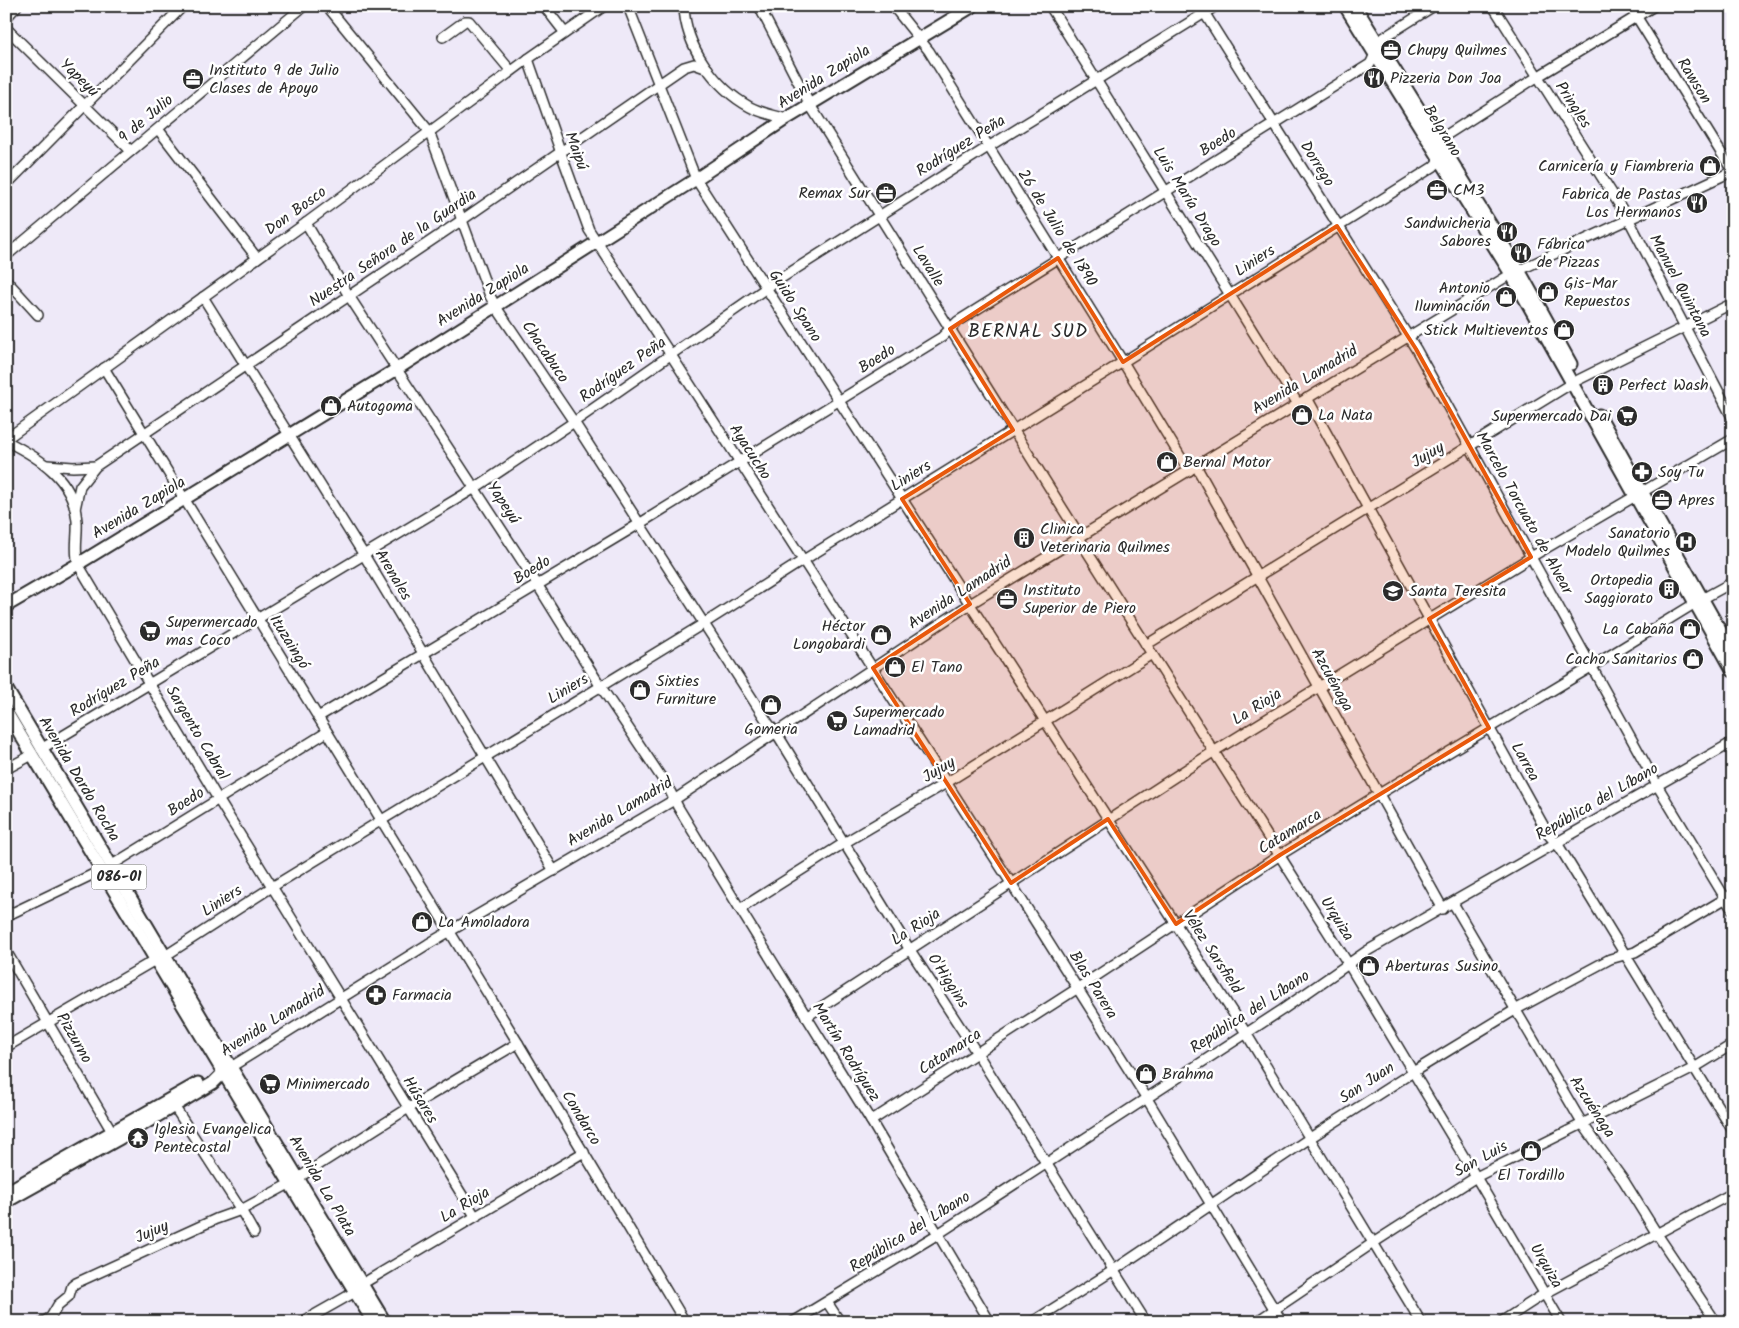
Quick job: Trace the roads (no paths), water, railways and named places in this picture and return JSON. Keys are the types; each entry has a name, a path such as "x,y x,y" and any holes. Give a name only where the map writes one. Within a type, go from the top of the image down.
{"main road":[{"name":"Avenida Zapiola","path":"6,606 290,435 496,307 599,247 786,119 973,6"},
{"name":"Belgrano","path":"1345,6 1376,48 1440,143 1515,272"},
{"name":"Belgrano","path":"1355,6 1376,48 1439,157 1515,272"},
{"path":"1515,272 1698,601 1733,671"},
{"path":"1698,601 1733,653"},
{"name":"Avenida Dardo Rocha","path":"6,688 36,752"},
{"name":"Avenida Dardo Rocha","path":"6,712 36,752 107,867 226,1070"},
{"name":"Avenida Lamadrid","path":"7,1196 114,1136 174,1106 213,1083 226,1070"},
{"name":"Avenida Lamadrid","path":"114,1136 210,1076 226,1070"},
{"name":"Avenida La Plata","path":"226,1070 358,1288 385,1322"},
{"name":"Avenida La Plata","path":"358,1288 373,1322"}],"street":[{"path":"8,14 17,6"},
{"path":"6,185 183,6"},
{"name":"9 de Julio","path":"6,256 304,6"},
{"name":"Chacabuco","path":"327,6 429,131 490,296 496,307 574,422 703,624 768,723 776,732"},
{"path":"544,6 565,33"},
{"name":"Don Bosco","path":"6,440 306,223 528,59 604,6"},
{"name":"Guido Spano","path":"628,6 696,179 970,604"},
{"path":"684,6 688,29 701,60 718,83 741,102 786,119"},
{"path":"761,10 774,6"},
{"name":"26 de Julio de 1890","path":"893,6 929,51 1123,362 1192,468"},
{"name":"Luis María Drago","path":"1050,6 1298,404"},
{"name":"Rodríguez Peña","path":"6,768 36,752 475,488 574,422 766,288 879,215 1096,81 1202,10 1216,6"},
{"name":"Boedo","path":"318,717 639,524 942,337 958,321 1370,64 1376,48 1434,6"},
{"name":"Pringles","path":"1493,6 1629,220"},
{"name":"Rawson","path":"1630,6 1733,172"},
{"path":"1439,157 1440,143 1445,136 1537,77 1654,6"},
{"name":"Lavalle","path":"761,10 810,105 1079,537"},
{"name":"Dorrego","path":"1202,10 1409,337"},
{"path":"444,37 465,21 469,21 512,71"},
{"name":"Yapeyú","path":"6,28 131,150"},
{"name":"Maipú","path":"528,59 589,230 599,247"},
{"name":"Nuestra Señora de la Guardia","path":"75,509 80,486 96,466 462,220 688,64 699,64 708,69"},
{"path":"158,128 257,258"},
{"name":"Liniers","path":"6,1047 160,958 272,887 703,624 802,560 1123,362 1433,167 1439,157"},
{"name":"Avenida Lamadrid","path":"226,1070 449,931 674,800 970,604 1515,272 1733,172"},
{"name":"Manuel Quintana","path":"1629,220 1733,419"},
{"name":"Yapeyú","path":"306,223 349,296 537,584 601,687 669,789 674,800"},
{"name":"Ayacucho","path":"599,247 873,668"},
{"path":"6,280 38,314"},
{"name":"Arenales","path":"203,298 364,555 554,870"},
{"name":"Jujuy","path":"1146,645 1576,381 1733,303"},
{"name":"Marcelo Torcuato de Alvear","path":"1409,337 1471,446 1656,785 1729,896 1733,911"},
{"name":"Ituzaingó","path":"104,368 449,931"},
{"name":"Larrea","path":"1307,398 1548,834 1555,842 1733,1131"},
{"name":"La Rioja","path":"806,1016 910,950 1108,819 1318,686 1638,493 1733,439"},
{"name":"Sargento Cabral","path":"6,440 37,457 62,482 75,509 77,529 76,555 78,564 340,999"},
{"path":"47,465 96,466"},
{"name":"Azcuénaga","path":"1192,468 1257,578 1443,909"},
{"name":"Urquiza","path":"1079,537 1349,965 1561,1322"},
{"name":"Catamarca","path":"871,1121 1280,855 1698,601 1733,582"},
{"name":"Vélez Sarsfield","path":"970,604 1246,1033 1420,1322"},
{"name":"Jujuy","path":"740,909 1152,654"},
{"name":"Blas Parera","path":"873,668 1078,988 1282,1322"},
{"name":"Boedo","path":"6,916 107,867 326,732"},
{"name":"O'Higgins","path":"776,732 910,950 1146,1322"},
{"name":"República del Líbano","path":"793,1322 938,1234 1246,1033 1367,951 1733,742"},
{"name":"Martín Rodríguez","path":"674,800 871,1121 990,1322"},
{"name":"San Juan","path":"1032,1322 1114,1270 1310,1138 1413,1072 1515,1010 1610,959 1643,948 1729,896"},
{"name":"Azcuénaga","path":"1452,903 1582,1123 1624,1181 1716,1322"},
{"name":"Condarco","path":"449,931 685,1322"},
{"name":"Pizzurno","path":"6,951 114,1136"},
{"name":"Húsares","path":"340,999 475,1216"},
{"name":"Jujuy","path":"43,1322 51,1317 58,1305 69,1296 72,1286 76,1282 216,1219 241,1210 293,1181 407,1109 518,1043"},
{"name":"San Luis","path":"1256,1322 1373,1243 1476,1177 1694,1068 1733,1044"},
{"path":"174,1106 254,1233"},
{"name":"La Rioja","path":"302,1322 584,1152"},
{"path":"1501,1322 1544,1294 1733,1193"},
{"path":"827,1302 840,1322"}],"place":[{"name":"Chupy Quilmes","path":"1391,50"},
{"name":"Pizzeria Don Joa","path":"1374,78"},
{"name":"Instituto 9 de Julio Clases de Apoyo","path":"193,79"},
{"name":"Carnicería y Fiambreria","path":"1710,166"},
{"name":"CM3","path":"1437,190"},
{"name":"Remax Sur","path":"886,193"},
{"name":"Fabrica de Pastas Los Hermanos","path":"1697,203"},
{"name":"Sandwicheria Sabores","path":"1507,232"},
{"name":"Fábrica de Pizzas","path":"1521,253"},
{"name":"Gis-Mar Repuestos","path":"1548,292"},
{"name":"Antonio Iluminación","path":"1506,297"},
{"name":"Stick Multieventos","path":"1564,330"},
{"name":"Perfect Wash","path":"1603,385"},
{"name":"Autogoma","path":"331,406"},
{"name":"La Nata","path":"1302,415"},
{"name":"Supermercado Dai","path":"1627,416"},
{"name":"Bernal Motor","path":"1167,462"},
{"name":"Soy Tu","path":"1642,472"},
{"name":"Apres","path":"1662,500"},
{"name":"Clinica Veterinaria Quilmes","path":"1024,538"},
{"name":"Sanatorio Modelo Quilmes","path":"1686,542"},
{"name":"Ortopedia Saggiorato","path":"1669,589"},
{"name":"Santa Teresita","path":"1393,591"},
{"name":"Instituto Superior de Piero","path":"1007,599"},
{"name":"La Cabaña","path":"1690,629"},
{"name":"Supermercado mas Coco","path":"150,631"},
{"name":"Héctor Longobardi","path":"881,635"},
{"name":"Cacho Sanitarios","path":"1693,659"},
{"name":"El Tano","path":"895,667"},
{"name":"Sixties Furniture","path":"640,690"},
{"name":"Gomeria","path":"771,705"},
{"name":"Supermercado Lamadrid","path":"837,721"},
{"name":"La Amoladora","path":"422,922"},
{"name":"Aberturas Susino","path":"1369,966"},
{"name":"Farmacia","path":"376,995"},
{"name":"Brahma","path":"1146,1074"},
{"name":"Minimercado","path":"270,1084"},
{"name":"Iglesia Evangelica Pentecostal","path":"138,1138"},
{"name":"El Tordillo","path":"1531,1151"}],"district":[{"name":"BERNAL SUD","path":"1028,332"}]}
